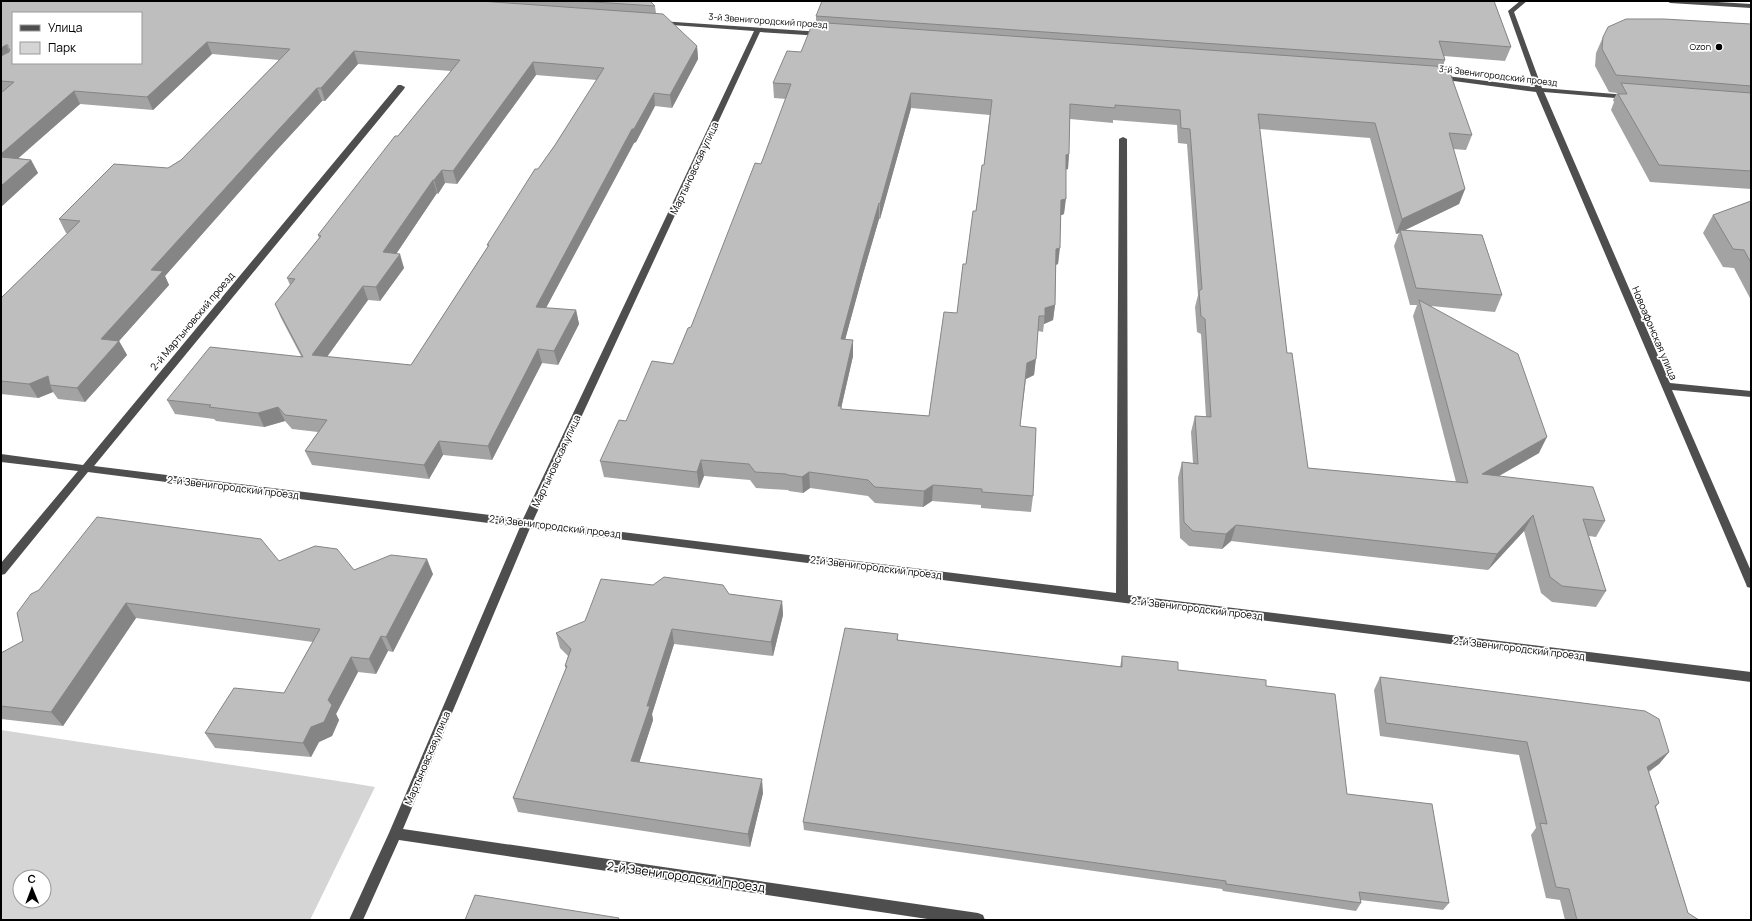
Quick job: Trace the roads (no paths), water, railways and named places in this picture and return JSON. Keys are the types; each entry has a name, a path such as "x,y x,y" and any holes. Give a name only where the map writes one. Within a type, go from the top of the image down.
{"street":[{"name":"Новоафонская улица","path":"1524,1 1512,11 1539,90 1751,584"},
{"path":"1670,1 1751,6"},
{"name":"3-й Звенигородский проезд","path":"656,22 830,35"},
{"name":"Мартыновская улица","path":"356,920 395,834 527,523 758,30"},
{"name":"3-й Звенигородский проезд","path":"1433,77 1539,90 1633,98"},
{"name":"2-й Мартыновский проезд","path":"1,571 84,468 401,87"},
{"path":"1122,598 1123,140"},
{"path":"1666,386 1751,394"},
{"name":"2-й Звенигородский проезд","path":"1,458 1751,677"},
{"name":"2-й Звенигородский проезд","path":"395,834 978,920"}],"place":[{"name":"Ozon","path":"1719,47"}]}
